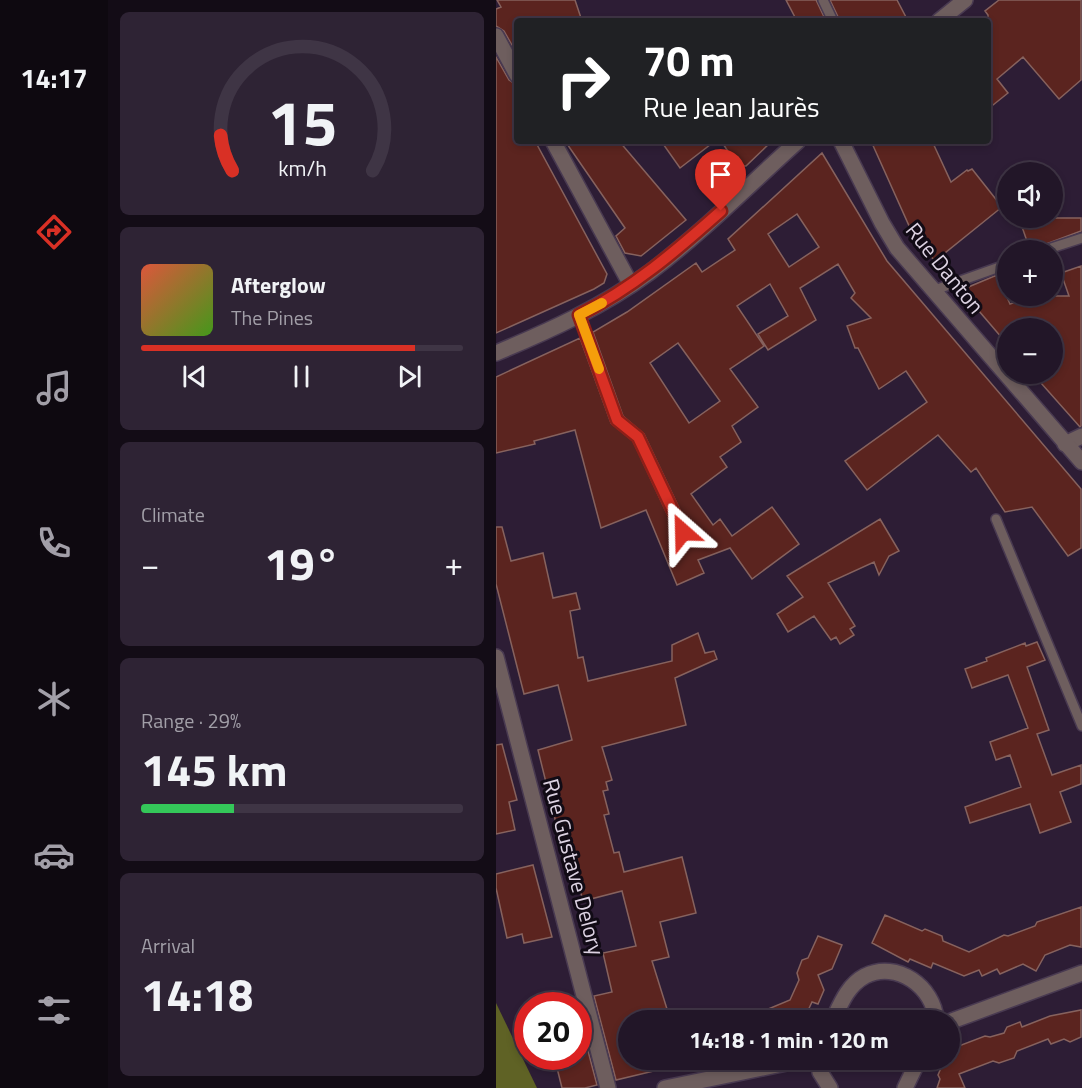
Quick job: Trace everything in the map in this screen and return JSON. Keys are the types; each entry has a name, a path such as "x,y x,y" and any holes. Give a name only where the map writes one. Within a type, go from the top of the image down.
{"street":[{"path":"943,18 965,0"},
{"path":"496,36 514,69"},
{"path":"555,144 631,285"},
{"path":"496,353 579,315 631,285 685,243 795,144"},
{"name":"Rue Danton","path":"843,144 889,236 932,291 1081,462"},
{"path":"1065,444 1081,436"},
{"name":"Rue Gustave Delory","path":"496,657 608,1088"},
{"path":"838,1010 848,991 856,983 865,976 885,971 907,977 917,983 931,1000 934,1010"},
{"path":"960,1018 1081,973"},
{"path":"665,1088 752,1070"},
{"path":"820,1070 830,1088"},
{"path":"905,1088 914,1070"}],"lane":[{"path":"823,0 832,18"},
{"path":"1063,244 1081,238"},
{"path":"932,291 997,268"},
{"path":"579,315 617,420 638,437 683,532"},
{"path":"996,519 1081,726"}],"green space":[{"path":"496,1003 514,1040 514,1070 528,1070 537,1088 496,1088"}],"building":[{"path":"497,0 575,0 581,18 514,18 514,49 504,31 496,26 496,9 501,7"},
{"path":"786,0 816,0 825,18 795,18"},
{"path":"830,0 897,0 906,18 839,18"},
{"path":"999,0 1081,0 1081,80 1059,99 1023,57 997,79 1008,93 991,107 991,18 988,18 985,11"},
{"path":"496,57 509,80 514,83 514,144 537,144 607,274 604,283 594,289 496,333"},
{"path":"567,144 622,144 686,220 641,256 625,253 616,236 625,228"},
{"path":"663,144 711,144 680,168"},
{"path":"723,144 769,144 746,166 738,166"},
{"path":"872,144 933,144 951,182 972,169 997,201 997,211 935,261 915,239"},
{"path":"822,153 887,261 1081,489 1081,548 1068,556 1032,507 1005,512 976,468 971,472 938,435 867,490 845,461 927,402 906,371 879,389 858,348 855,348 847,326 871,318 851,298 855,293 838,264 800,288 816,320 768,350 758,334 788,316 770,284 737,306 764,346 730,369 758,407 732,426 741,442 720,457 727,467 691,494 713,525 720,519 732,536 772,507 799,544 752,579 730,548 698,560 704,573 677,585 646,510 601,528 575,430 534,441 535,444 496,453 496,377 580,338 611,423 633,441 677,535 682,539 688,536 689,529 644,434 623,416 593,332 627,312 696,263 702,272 735,250 728,239","holes":["797,214 819,247 789,267 768,234","678,343 720,401 689,423 650,363"]},
{"path":"1063,218 1081,218 1081,231 1057,240 1027,240 1022,228 1063,228"},
{"path":"1081,266 1080,427 1042,384 1063,384 1063,318 997,318 997,332 973,304 966,288 997,275 997,306 1063,306 1063,296 1069,296 1063,272"},
{"path":"880,519 899,551 889,556 879,575 874,562 828,583 855,626 850,629 854,635 840,644 836,637 831,640 814,616 788,632 777,614 803,597 787,576"},
{"path":"496,527 502,527 511,561 543,553 553,598 576,593 580,609 570,611 578,658 583,657 588,681 672,661 672,645 698,633 705,653 714,651 717,659 675,678 686,725 602,747 612,780 606,782 608,790 603,791 609,814 604,815 614,853 619,852 624,872 682,857 696,913 660,922 669,957 652,961 667,1009 618,1010 618,1070 658,1070 616,1080 594,996 612,992 603,953 636,946 622,891 583,901 571,855 560,826 557,827 538,750 572,740 558,685 524,694 496,584"},
{"path":"1037,642 1045,660 1027,667 1049,730 1037,734 1052,775 1081,765 1081,784 1060,792 1071,822 1040,833 1030,804 970,823 965,807 1021,787 1010,755 996,760 990,742 1028,728 1008,675 972,688 965,669 1025,643 1026,646"},
{"path":"502,744 517,800 509,802 515,830 496,834 496,745"},
{"path":"533,865 552,937 524,943 522,934 507,938 496,888 496,874"},
{"path":"1081,907 1081,947 1070,945 1045,955 1036,971 1023,964 1000,974 997,969 982,976 979,970 964,976 933,963 931,968 910,959 908,962 872,943 885,915 922,931 925,929 942,936 943,941 969,952 1004,935 1008,936 1035,926 1037,922"},
{"path":"818,936 842,945 832,969 818,975 824,990 818,1004 812,1002 808,1010 766,1010 790,1000 799,980 797,973 802,960 808,958"},
{"path":"1081,1010 1081,1037 1070,1042 1064,1039 1051,1044 1048,1039 1017,1051 1014,1058 999,1063 993,1061 959,1074 965,1088 937,1088 940,1070 960,1070 960,1045 985,1036 1004,1033 1007,1027 1020,1022 1022,1027 1050,1016"},
{"path":"592,1066 597,1085 585,1088 562,1088 558,1070 592,1070"}],"slow traffic":[{"path":"599,369 579,315 602,303"}],"route":[{"path":"683,532 638,437 617,420 579,315 649,273 721,211"}]}
